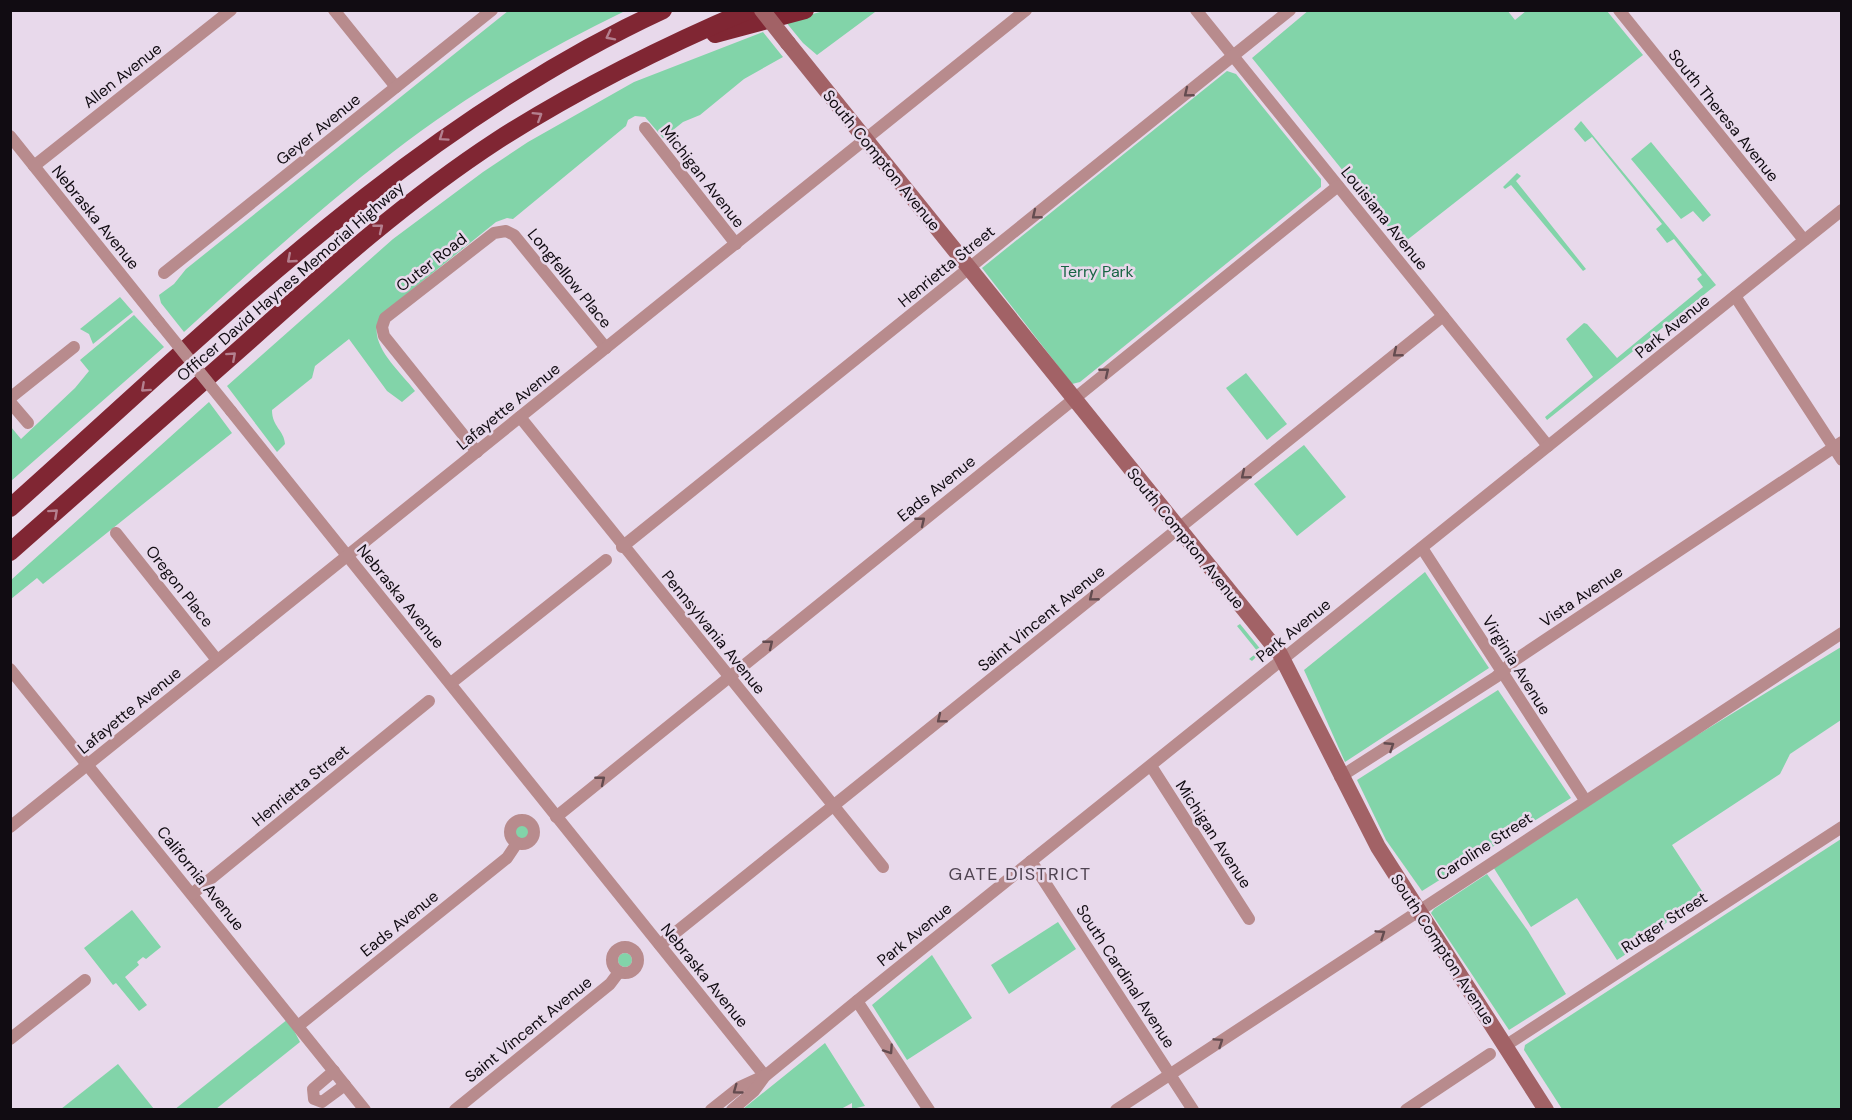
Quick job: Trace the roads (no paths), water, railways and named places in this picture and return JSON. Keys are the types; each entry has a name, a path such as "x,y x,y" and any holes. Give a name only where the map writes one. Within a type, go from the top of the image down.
{"highway":[{"name":"Officer David Haynes Memorial Highway","path":"10,507 303,248 398,170 456,128 551,68 663,10"},
{"name":"Officer David Haynes Memorial Highway","path":"10,552 308,288 400,211 477,154 548,109 678,40 749,10"},
{"path":"678,40 714,35 805,10"}],"main road":[{"name":"South Compton Avenue","path":"762,10 1283,659 1340,777 1378,848 1417,909 1497,1050 1546,1110"}],"street":[{"name":"Allen Avenue","path":"34,166 231,10"},
{"path":"334,10 396,87"},
{"name":"Geyer Avenue","path":"164,273 492,10"},
{"name":"Lafayette Avenue","path":"10,827 1026,10"},
{"name":"Louisiana Avenue","path":"1196,10 1548,446"},
{"name":"Henrietta Street","path":"622,547 1290,10"},
{"name":"South Theresa Avenue","path":"1618,10 1804,240"},
{"name":"Michigan Avenue","path":"645,128 736,244"},
{"name":"Nebraska Avenue","path":"10,136 765,1076"},
{"name":"Eads Avenue","path":"556,817 1338,186"},
{"name":"Park Avenue","path":"732,1110 754,1090 765,1076 856,1001 1842,210"},
{"name":"Outer Road","path":"477,452 384,336 382,327 385,318 494,233 506,231"},
{"name":"Longfellow Place","path":"506,231 514,235 606,348"},
{"path":"1735,296 1837,445 1842,460"},
{"name":"Saint Vincent Avenue","path":"660,945 1443,316"},
{"path":"28,423 10,400 74,347"},
{"name":"Pennsylvania Avenue","path":"520,417 622,547 883,867"},
{"name":"Vista Avenue","path":"1340,777 1502,671 1837,445"},
{"name":"Oregon Place","path":"116,533 217,660"},
{"name":"Virginia Avenue","path":"1422,548 1585,800"},
{"path":"451,683 606,560"},
{"name":"Caroline Street","path":"1116,1110 1417,909 1842,633"},
{"name":"California Avenue","path":"10,669 365,1110"},
{"name":"Henrietta Street","path":"192,894 429,701"},
{"name":"Michigan Avenue","path":"1151,766 1249,919"},
{"name":"Rutger Street","path":"1406,1110 1842,827"},
{"name":"Eads Avenue","path":"298,1026 507,858 517,843"},
{"name":"South Cardinal Avenue","path":"1031,861 1193,1110"},
{"name":"Saint Vincent Avenue","path":"455,1110 610,984 619,972"},
{"path":"10,1039 85,980"},
{"path":"856,1001 928,1110"},
{"path":"334,1071 313,1089 314,1098 318,1102 327,1100 345,1085"},
{"name":"Park Avenue","path":"711,1110 740,1087 765,1076"}],"district":[{"name":"GATE DISTRICT","path":"1020,874"}],"park label":[{"name":"Terry Park","path":"1097,271"}]}
